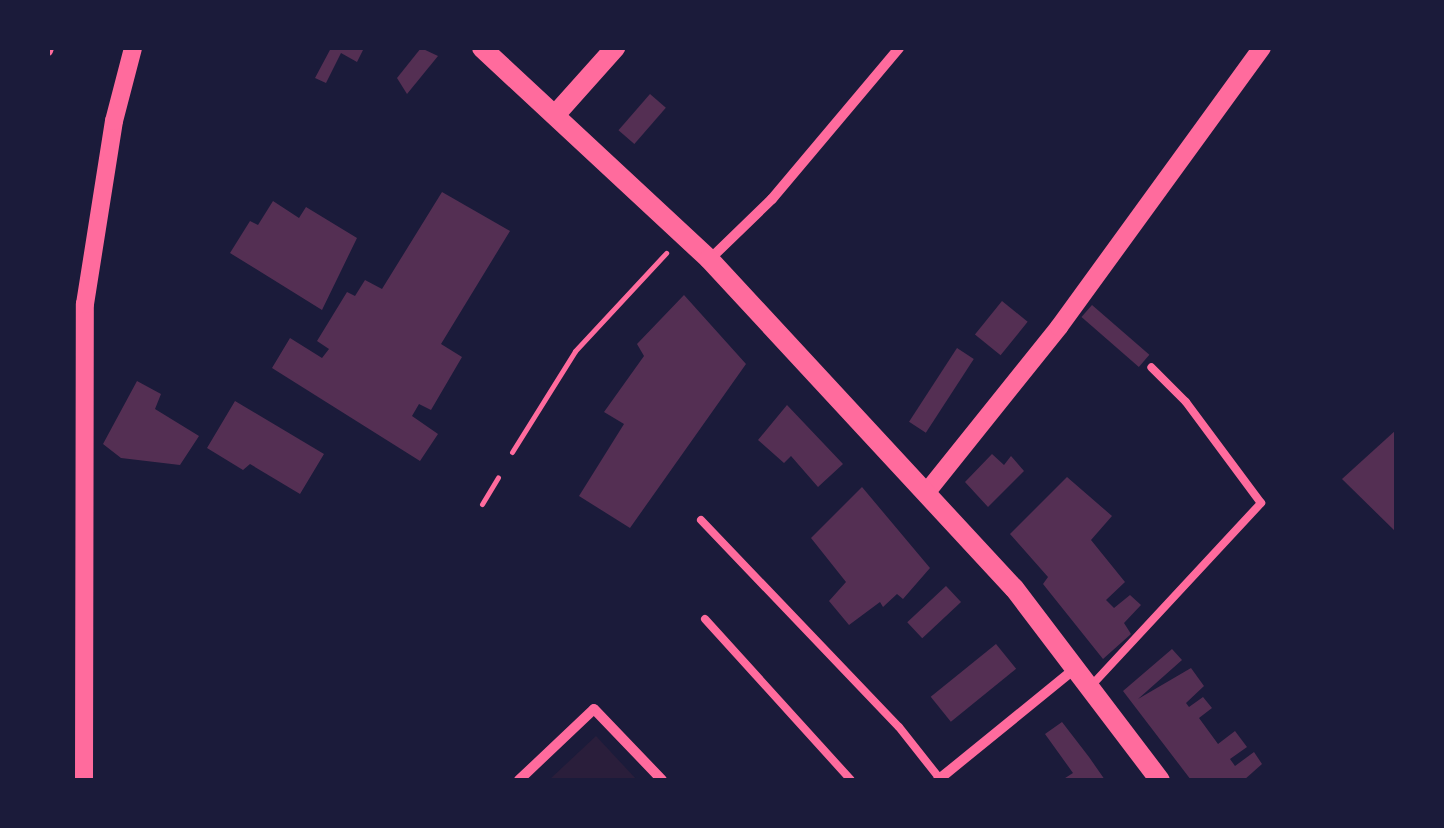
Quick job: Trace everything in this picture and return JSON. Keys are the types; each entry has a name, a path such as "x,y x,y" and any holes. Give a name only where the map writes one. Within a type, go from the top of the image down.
{"main road":[{"path":"482,48 709,260 926,493 1091,686 1160,780"},
{"path":"556,114 615,48"}],"street":[{"path":"84,780 85,304 114,121 133,48"},
{"path":"709,260 772,199 899,48"},
{"path":"926,493 1059,327 1262,48"},
{"path":"939,780 1076,668"},
{"path":"519,780 594,709 662,780"}],"lane":[{"path":"1091,686 1261,503 1186,402 1151,367"},
{"path":"702,520 899,727 939,780"},
{"path":"705,619 851,780"}],"path":[{"path":"512,452 575,351 682,236"},
{"path":"482,504 498,478"}],"shaded area":[{"path":"596,736 637,780 549,780"}],"building":[{"path":"331,48 364,48 357,62 341,53 326,83 315,78"},
{"path":"421,48 438,56 407,94 397,78"},
{"path":"650,94 666,108 634,144 619,130"},
{"path":"442,192 510,231 441,344 462,357 431,410 419,404 412,416 438,434 420,461 272,368 290,338 322,358 329,349 317,341 347,292 355,296 365,280 382,289"},
{"path":"273,201 299,218 306,207 357,238 322,310 230,253 250,221 258,225"},
{"path":"684,295 746,364 630,528 579,496 624,424 604,412 644,356 637,344"},
{"path":"1002,301 1028,322 1001,355 975,334"},
{"path":"1092,305 1149,355 1139,367 1082,317"},
{"path":"957,348 974,359 926,433 909,422"},
{"path":"137,381 161,394 155,409 199,436 180,465 121,458 103,444"},
{"path":"235,401 324,454 300,494 250,464 243,470 207,448"},
{"path":"787,405 843,464 818,487 791,456 784,463 758,440"},
{"path":"1396,430 1396,532 1342,479"},
{"path":"992,454 1004,465 1011,456 1024,471 988,507 965,482"},
{"path":"1067,477 1112,516 1091,540 1125,582 1106,600 1114,608 1130,595 1141,605 1124,623 1131,634 1103,659 1043,584 1048,577 1010,534"},
{"path":"862,487 930,568 903,599 897,594 883,607 880,602 849,625 829,601 846,582 811,538"},
{"path":"946,586 961,602 922,638 907,622"},
{"path":"996,644 1016,669 951,722 931,697"},
{"path":"1172,649 1182,660 1138,699 1191,668 1204,686 1186,703 1189,707 1203,697 1212,708 1199,718 1218,744 1235,731 1247,747 1230,759 1235,766 1254,752 1262,764 1244,780 1191,780 1123,691"},
{"path":"1062,722 1105,780 1062,780 1073,773 1045,734"}]}
